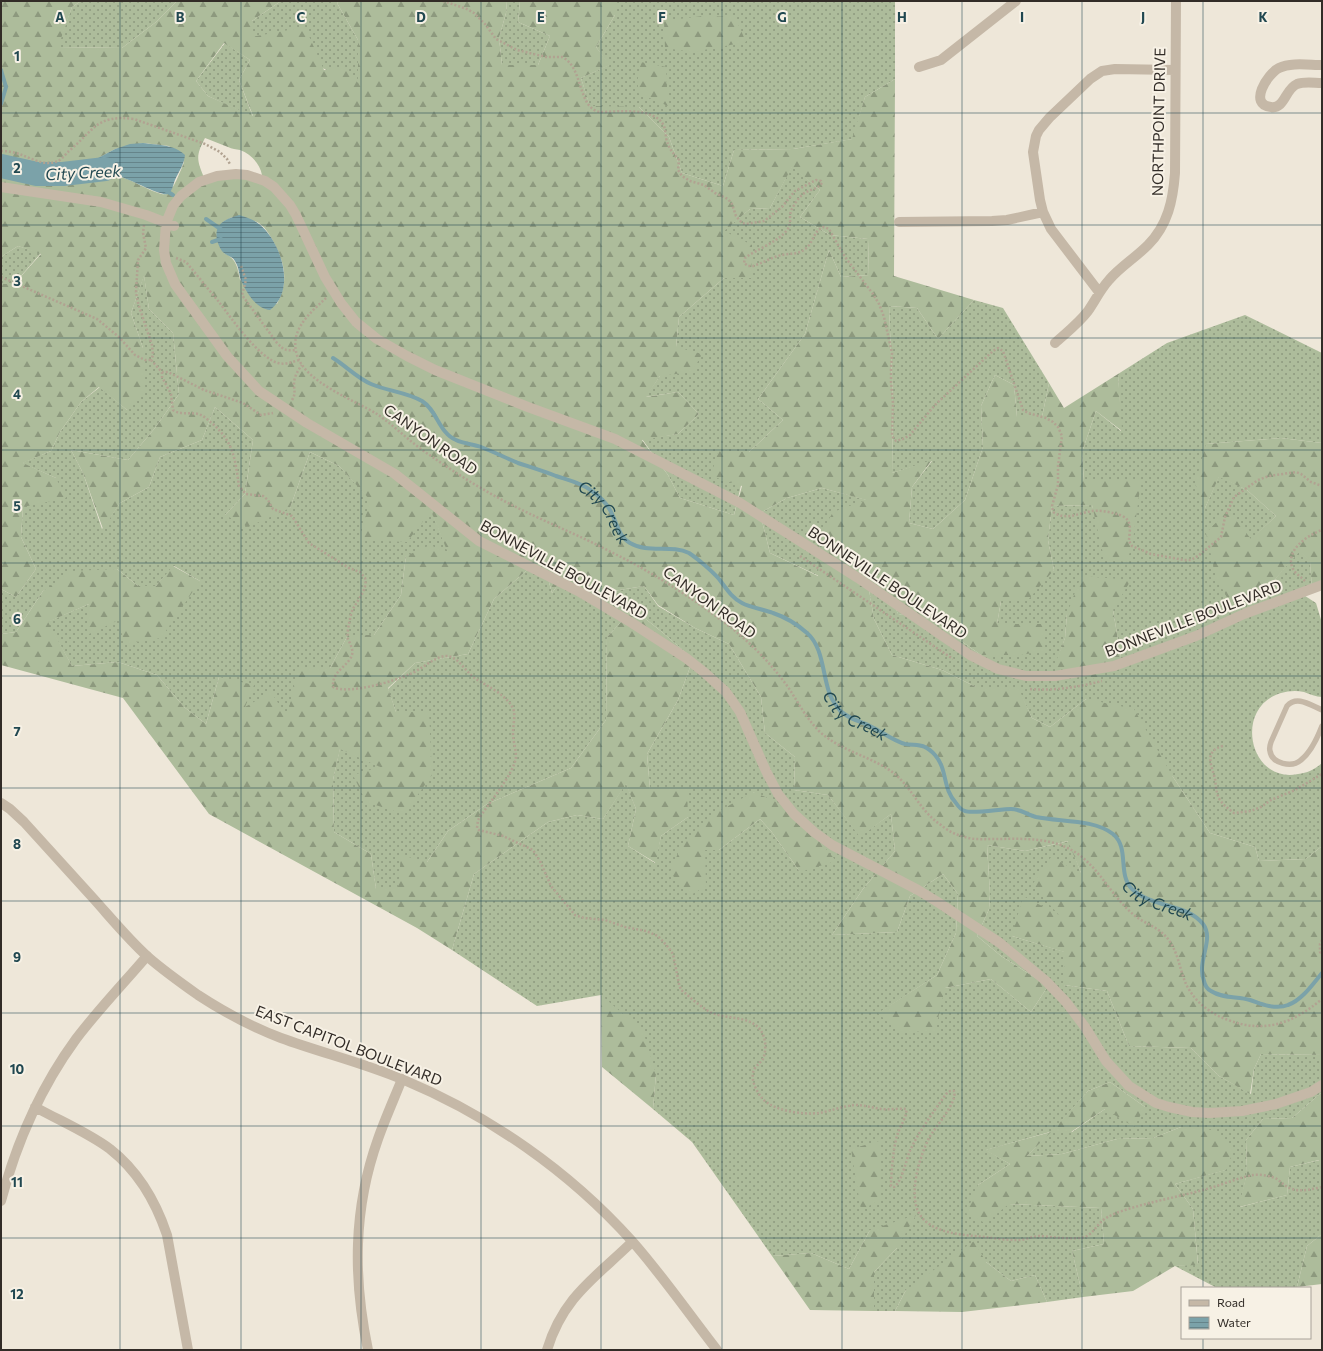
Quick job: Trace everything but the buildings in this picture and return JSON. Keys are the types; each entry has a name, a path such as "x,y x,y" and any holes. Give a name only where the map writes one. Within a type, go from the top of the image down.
{"street":[{"path":"919,67 941,60 1016,1"},
{"name":"NORTHPOINT DRIVE","path":"1055,343 1084,315 1099,292 1110,279 1155,237 1162,227 1170,207 1173,196 1175,172 1176,1"},
{"path":"1322,64 1286,66 1272,72 1260,93 1261,102 1265,106 1274,108 1282,103 1287,92 1297,84 1322,82"},
{"path":"1099,292 1051,229 1043,212 1033,152 1036,136 1050,117 1090,79 1102,71 1115,69 1175,70"},
{"name":"BONNEVILLE BOULEVARD","path":"1322,585 1244,614 1196,636 1114,666 1055,676 1026,676 998,669 964,651 858,578 740,503 615,439 528,407 435,370 377,339 356,322 333,292 290,205 265,181 248,175 236,174 208,178 190,188 173,206 164,250 166,262 175,284 227,356 259,391 307,423 395,474 479,541 578,591 638,627 686,658 706,673 726,692 740,712 766,771 778,794 794,814 832,846 918,890 936,901 1000,943 1046,980 1085,1026 1106,1061 1129,1086 1156,1103 1168,1107 1186,1112 1210,1113 1242,1110 1276,1104 1311,1092 1322,1085"},
{"path":"1,187 101,202 146,215 170,225"},
{"path":"899,222 999,221 1043,212"},
{"name":"EAST CAPITOL BOULEVARD","path":"1,803 24,822 147,956 198,995 248,1024 280,1037 402,1079 433,1093 489,1123 521,1144 553,1168 609,1217 632,1242 717,1350"},
{"path":"1,1201 13,1162 35,1107 47,1084 76,1040 147,956"},
{"path":"368,1350 358,1280 358,1236 360,1215 364,1189 378,1138 402,1079"},
{"path":"35,1107 83,1132 110,1149 131,1169 148,1192 162,1220 167,1235 188,1350"},
{"path":"547,1350 559,1322 572,1300 591,1279 632,1242"}],"lane":[{"path":"1322,710 1299,700 1290,702 1271,742 1271,754 1276,760 1284,764 1299,762 1309,752 1322,726"}],"path":[{"path":"443,1 467,9 474,13 485,24 496,39 517,50 535,55 562,57 565,59 575,72 585,98 593,110 600,112 645,112 654,116 664,126 670,149 679,160 678,170 680,174 686,179 704,185 715,193 728,199 732,204 736,216 742,223 751,224 764,220 782,207 795,191 816,180 821,181 822,183 819,187 806,192 798,200 791,212 787,230 773,241 745,258 744,263 748,266 753,266 782,255 799,253 808,247 812,242 814,234 818,230 824,227 829,229 845,257 873,294 884,317 892,353 892,436 896,441 910,435 935,404 948,391 998,348 1003,351 1023,410 1046,418 1053,422 1061,431 1062,443 1058,466 1058,485 1052,506 1053,512 1062,516 1073,516 1091,511 1120,515 1130,523 1130,544 1143,551 1184,560 1194,559 1221,537 1225,517 1234,497 1258,480 1269,476 1296,472 1311,482 1322,486"},
{"path":"1,150 43,162 58,161 99,122 107,119 122,117 134,118 205,144 220,152 227,159 236,174"},
{"path":"146,215 143,230 146,244 145,250 138,260 136,292 138,303 152,345 153,355 151,360"},
{"path":"179,259 186,262 236,325 259,350 278,363 287,364 299,360"},
{"path":"241,266 246,280 242,295 276,343 283,349 296,350"},
{"path":"1,277 97,319 119,337 135,355 145,360 151,360 162,372 162,378 171,394 173,410 178,413 198,414 202,416 210,421 226,437 231,448 241,490 246,494 263,496 268,500 274,509 292,516 309,543 337,561 360,572 366,578 366,585 354,608 348,628 348,638 353,654 335,675 333,687 341,690 350,690 395,680 411,674 436,659 445,656 454,658 470,675 491,687 508,701 514,712 513,736 516,759 510,773 478,820 477,828 479,830 503,836 533,850 540,861 551,886 575,915 584,918 605,920 646,931 658,936 673,954 679,984 681,990 685,994 711,1012 748,1021 758,1028 765,1042 765,1052 762,1061 755,1068 752,1077 758,1092 767,1103 782,1110 806,1114 819,1113 854,1105 886,1109 906,1109 906,1114 897,1134 893,1158 891,1186 894,1187 898,1183 910,1152 921,1132 946,1094 950,1091 954,1091 956,1094 954,1102 927,1143 919,1166 915,1187 918,1212 923,1219 930,1224 946,1232 989,1238 1020,1240 1040,1236 1050,1238 1080,1237 1086,1236 1106,1218 1116,1213 1162,1199 1211,1188 1255,1175 1270,1176 1290,1189 1295,1190 1308,1190 1322,1187"},
{"name":"CANYON ROAD","path":"333,292 311,312 300,326 296,335 296,350 299,360 311,376 377,414 428,455 466,479 514,506 614,553 679,589 730,626 763,656 787,686 808,718 820,731 838,746 872,760 895,774 906,785 929,816 954,834 970,838 1032,838 1061,845 1077,854 1095,869 1127,909 1136,917 1164,933 1173,946 1187,986 1204,1008 1212,1013 1244,1025 1261,1027 1277,1024 1292,1018 1309,1009 1322,999"},
{"path":"290,402 294,396 295,379 298,370 302,366"},
{"path":"162,372 168,372 208,392 238,401 249,406 261,415 278,412"},
{"path":"1309,585 1295,572 1292,562 1293,552 1298,544 1312,533 1322,530"},
{"path":"1223,746 1213,750 1210,764 1220,800 1234,813 1251,811 1261,807 1271,800 1295,790 1322,774"},
{"path":"1322,940 1319,949 1322,954"}],"green space":[{"path":"1,1 81,1 72,7 58,47 122,48 156,22 177,1 281,1 252,21 252,37 305,27 324,70 345,67 358,83 358,40 337,3 338,1 507,1 506,13 499,38 502,65 538,65 550,36 518,22 520,1 615,1 615,15 596,47 610,65 581,78 590,106 639,107 669,137 682,173 723,186 734,150 793,149 852,139 865,97 895,79 894,276 974,300 938,339 917,308 889,306 893,402 892,473 932,460 912,487 909,523 933,529 965,500 983,447 981,406 995,375 1014,385 1017,417 1042,417 1049,383 1064,408 1118,374 1122,431 1096,411 1082,452 1084,481 1141,481 1132,547 1126,562 1104,558 1092,505 1052,506 1048,540 1054,570 1027,601 1001,601 997,624 1043,624 1043,651 1021,655 981,655 930,619 898,614 878,566 867,578 874,619 892,655 942,670 976,687 1018,687 1032,718 1050,727 1086,699 1134,709 1173,777 1210,833 1255,847 1259,861 1306,859 1322,846 1322,1055 1261,1054 1254,1069 1250,1094 1219,1076 1191,1048 1129,1046 1107,991 1064,985 1064,952 1012,936 1023,896 1059,915 1032,885 1051,857 1081,873 1068,841 1025,851 987,845 990,894 989,909 977,936 1001,956 1048,986 1031,1012 991,979 945,988 935,1032 898,1032 878,1013 937,975 956,933 958,894 943,874 910,896 897,932 832,935 863,889 895,851 891,814 860,837 828,795 794,790 795,757 765,733 761,697 729,644 695,628 658,605 644,586 601,593 569,569 552,593 542,557 494,599 468,654 415,663 388,688 396,712 429,712 432,775 404,814 366,802 353,775 380,767 340,749 333,780 334,832 371,854 376,889 398,889 401,855 427,862 448,831 487,804 571,768 606,720 607,637 633,609 693,659 678,700 647,754 650,789 687,789 688,817 661,836 656,863 628,846 636,809 626,784 603,819 577,815 548,822 474,874 452,950 417,928 209,814 123,698 1,665 1,634 16,632 43,591 72,571 117,569 138,586 156,586 173,566 200,581 161,638 124,644 119,620 89,634 89,604 48,622 72,666 118,662 157,675 184,707 206,724 219,677 254,685 245,707 271,692 287,717 298,668 330,668 348,635 374,635 401,595 406,556 430,545 448,553 431,511 407,542 359,540 370,500 339,466 310,452 290,508 248,527 225,515 245,494 253,440 215,407 202,440 160,457 149,487 120,503 103,529 83,473 71,450 128,460 155,428 179,394 173,333 149,309 144,276 131,313 143,348 143,395 127,410 99,387 81,402 60,432 51,451 23,463 56,478 66,498 23,507 21,537 36,569 16,597 1,589 1,284 14,284 41,254 18,246 1,257","holes":["224,43 250,60 239,80 253,116 208,96 196,81","205,138 230,148 240,150 248,154 254,160 262,175 205,180 198,159","143,143 169,146 184,162 174,185 167,194 158,193 128,179 110,176 85,177 73,172 115,149","792,167 820,190 800,217 830,235 868,239 869,275 841,277 829,250 805,334 758,399 783,420 749,452 718,451 711,476 742,486 734,515 680,498 668,475 642,440 678,434 699,414 678,392 646,397 660,376 692,372 702,354 676,347 679,317 724,278 751,278 752,245 724,231 750,209 770,208","232,217 251,220 260,223 268,233 277,249 284,272 283,288 277,304 240,280 236,264 228,255 224,253 217,236 223,222","822,488 866,500 833,512 820,535 818,576 770,553 760,513 787,498"]},
{"path":"81,1 177,1 156,22 122,48 57,47 72,7"},
{"path":"281,1 338,1 337,3 358,40 359,84 251,37 252,21"},
{"path":"507,1 520,1 518,22 550,36 538,65 502,65 499,38 506,13"},
{"path":"615,1 895,1 895,79 865,97 853,139 793,149 734,150 723,186 682,173 669,137 639,107 590,107 581,78 609,65 596,47 615,15"},
{"path":"703,16 735,17 746,42 693,52 665,48 664,21"},
{"path":"225,43 250,60 239,80 253,117 208,96 196,81"},
{"path":"641,62 666,67 668,106 638,93 638,78"},
{"path":"792,166 820,190 800,217 830,235 868,239 869,275 841,277 829,250 805,334 758,399 783,420 749,452 734,515 680,498 668,475 642,439 678,434 699,414 678,392 645,397 660,376 676,347 679,317 724,278 723,231 750,209 770,208"},
{"path":"18,246 41,253 14,284 1,284 1,257"},
{"path":"144,275 149,309 173,333 179,394 155,428 128,460 71,450 83,473 102,529 120,503 149,487 160,457 202,440 215,407 253,440 245,494 225,515 290,508 310,452 339,466 371,500 431,510 449,554 406,556 401,595 374,635 348,635 330,668 287,718 244,708 219,677 206,724 184,707 157,675 118,662 72,666 47,622 89,604 200,581 174,566 156,586 138,586 117,569 43,591 16,632 1,634 1,589 16,597 36,569 21,537 23,507 56,478 22,463 51,451 60,432 81,402 100,387 127,410 143,348 131,313"},
{"path":"974,300 1003,308 1049,383 1042,417 1017,417 1014,385 995,375 981,406 983,447 965,500 933,529 909,523 912,487 932,461 892,473 893,402 889,306 917,308 938,339"},
{"path":"1245,315 1322,353 1322,443 1281,438 1206,444 1205,508 1219,476 1247,490 1276,516 1251,540 1262,594 1300,550 1310,561 1312,589 1302,594 1316,603 1322,623 1322,697 1298,691 1281,693 1266,701 1257,713 1252,727 1253,742 1258,756 1268,768 1281,774 1298,774 1310,771 1322,763 1322,846 1306,859 1259,861 1255,847 1210,833 1173,777 1086,699 1050,727 1032,718 1017,687 976,687 942,670 892,655 874,619 867,578 878,565 898,614 930,619 981,655 1043,624 997,624 1001,601 1054,570 1048,540 1052,506 1092,505 1098,526 1137,504 1140,481 1084,481 1082,452 1096,411 1121,431 1118,374 1167,343","holes":["1113,610 1121,658 1055,667 1065,638 1067,614"]},
{"path":"1281,438 1322,443 1322,585 1312,589 1310,562 1300,551 1262,594 1230,603 1216,577 1206,533 1228,510 1251,539 1276,516 1247,490 1219,477 1205,508 1195,484 1206,444"},
{"path":"822,488 867,500 820,535 819,576 770,553 760,513 787,498"},
{"path":"542,557 552,593 569,569 601,593 644,586 658,606 695,628 729,644 761,697 765,733 795,757 794,790 828,795 860,836 891,814 895,851 863,889 832,935 897,932 910,896 943,874 958,894 956,933 937,975 879,1013 945,988 991,979 1031,1012 1048,986 1001,956 977,936 989,909 990,894 987,845 1025,851 1069,841 1081,873 1060,916 1012,936 1065,952 1064,985 1107,991 1129,1046 1191,1048 1219,1076 1251,1094 1254,1069 1261,1054 1322,1055 1322,1092 1292,1118 1263,1119 1246,1140 1247,1172 1240,1207 1287,1195 1290,1167 1320,1160 1322,1165 1322,1234 1307,1246 1297,1287 1215,1287 1175,1266 1198,1264 1193,1209 1175,1184 1225,1170 1181,1127 1153,1138 1117,1139 1062,1154 1027,1156 1050,1132 986,1150 1010,1164 978,1185 1009,1204 1101,1208 1104,1244 1072,1251 1083,1297 1047,1302 1035,1275 1011,1281 986,1262 906,1290 895,1311 874,1311 874,1272 897,1248 870,1230 849,1269 811,1253 772,1256 692,1142 653,1109 656,1074 601,995 537,1006 452,950 474,874 548,822 577,815 603,819 626,783 636,809 628,846 655,863 661,836 688,817 650,789 647,754 678,700 693,659 633,609 607,637 606,720 571,768 487,804 448,831 427,862 398,889 376,889 371,854 334,832 333,780 340,748 381,767 366,802 429,712 396,712 388,689 415,663 468,654 494,599","holes":["754,792 800,872 771,831 760,819 719,850 705,850","1110,1082 1145,1107 1105,1109 1072,1132 1052,1132 1088,1091"]},
{"path":"1081,576 1131,580 1113,610 1121,658 1098,680 1054,667 1065,638 1067,614"},
{"path":"754,792 794,810 836,861 800,872 771,831 760,819 719,850 705,850 706,886 689,896 670,872 682,844 715,813"},
{"path":"601,995 643,1031 656,1074 653,1109 602,1067"},
{"path":"1110,1082 1145,1107 1134,1127 1105,1109 1071,1132 1051,1132 1088,1091"},
{"path":"1322,1092 1322,1165 1319,1160 1290,1167 1287,1195 1239,1207 1247,1172 1246,1140 1263,1119 1292,1118"},
{"path":"1181,1127 1212,1130 1234,1149 1226,1170 1175,1184 1193,1209 1198,1265 1175,1266 1133,1291 1083,1297 1072,1251 1104,1244 1101,1208 1009,1204 985,1223 966,1213 978,1185 1010,1164 985,1150 1051,1132 1027,1156 1062,1154 1117,1139 1153,1138"},
{"path":"879,1141 880,1200 861,1210 851,1149"},
{"path":"916,1215 897,1248 874,1272 874,1311 810,1310 772,1256 811,1253 849,1269 870,1230"},
{"path":"1322,1234 1322,1284 1297,1287 1307,1246"},
{"path":"974,1241 986,1262 1011,1281 1035,1275 1047,1302 962,1312 895,1311 906,1290"}],"water":[{"path":"143,143 171,147 181,151 185,155 172,189 168,194 159,193 118,176 91,177 72,172 115,149 130,144"},
{"path":"239,215 252,219 259,224 274,242 279,253 283,266 283,291 278,301 270,310 260,307 252,299 243,285 235,261 223,252 217,242 217,230 219,226 225,220"}],"waterway":[{"path":"1,70 6,87 1,104"},
{"name":"City Creek","path":"1,166 37,174 63,174 105,169"},
{"name":"City Creek","path":"165,190 173,195"},
{"name":"City Creek","path":"206,219 222,230"},
{"path":"212,242 221,239"},
{"name":"City Creek","path":"333,358 361,379 371,384 422,401 431,410 450,437 481,447 518,463 575,482 588,488 597,495 610,510 620,533 630,543 644,548 675,549 689,553 713,572 738,601 778,615 800,627 813,640 818,649 828,689 839,710 849,717 874,728 896,741 928,748 939,761 949,791 962,810 974,812 1015,809 1045,819 1087,823 1105,829 1113,834 1121,846 1125,876 1132,889 1149,900 1188,912 1203,924 1207,937 1202,973 1207,988 1216,994 1245,999 1266,1006 1284,1006 1293,1003 1303,996 1322,973"}]}
